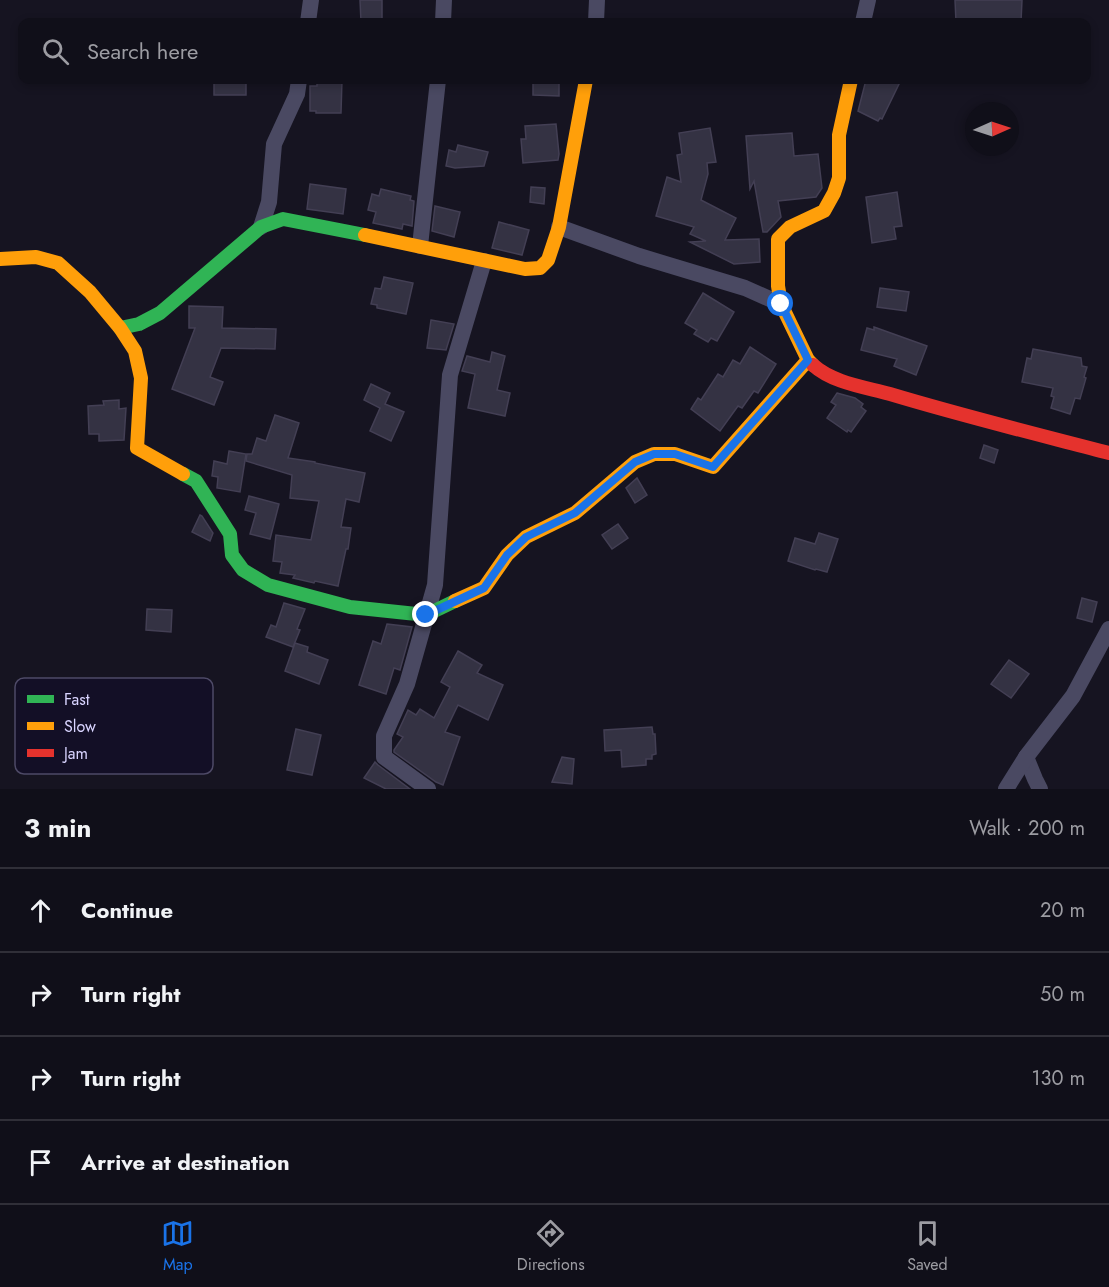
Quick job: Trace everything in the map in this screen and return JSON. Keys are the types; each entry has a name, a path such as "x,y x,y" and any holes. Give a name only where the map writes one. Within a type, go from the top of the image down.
{"street":[{"path":"309,18 311,0"},
{"path":"443,18 444,0"},
{"path":"596,18 597,0"},
{"path":"864,18 868,0"},
{"path":"261,227 269,202 274,144 297,94 298,84"},
{"path":"420,246 438,84"},
{"path":"120,328 139,324 160,313 261,227 283,219 525,269 540,268 548,260 559,227 585,84"},
{"path":"850,84 839,135 838,178 834,193 824,211 790,227 778,238 778,286 781,304 808,360 819,370 838,379 943,410 1109,453"},
{"path":"559,227 639,256 745,288 781,304"},
{"path":"0,259 36,257 58,263 90,292 120,328 135,351 141,378 137,448 196,481 230,534 232,555 243,570 268,585 350,607 426,615 484,588 507,555 526,537 575,513 635,462 654,454 675,454 713,467 808,360"},
{"path":"428,789 384,757 384,736 407,684 435,585 450,375 484,261"},
{"path":"1006,789 1026,757 1105,647 1109,629"},
{"path":"1026,757 1040,789"}],"building":[{"path":"360,0 382,0 382,18 361,18"},
{"path":"955,0 1022,0 1021,18 956,18"},
{"path":"214,84 246,84 246,95 214,95"},
{"path":"317,84 342,84 341,113 310,111 310,86 317,86"},
{"path":"533,84 559,84 559,96 533,95"},
{"path":"865,84 899,84 882,119 878,121 858,111"},
{"path":"556,124 558,160 523,163 521,139 526,139 525,126"},
{"path":"710,128 716,162 707,163 708,174 701,200 736,218 725,240 759,239 760,262 734,264 690,242 706,241 690,234 694,227 656,216 667,177 681,182 677,155 682,154 679,133"},
{"path":"792,133 794,156 818,154 822,188 816,197 778,201 781,217 767,232 763,232 754,181 750,189 746,136"},
{"path":"458,145 488,152 484,166 455,168 446,166 449,150 456,152"},
{"path":"310,184 346,189 343,214 307,209"},
{"path":"531,187 545,188 544,204 530,202"},
{"path":"381,189 411,196 410,200 414,201 412,226 403,224 402,229 373,223 376,212 368,210 372,194 379,196"},
{"path":"897,192 902,226 894,227 896,239 872,243 866,197"},
{"path":"435,206 460,212 454,237 432,231"},
{"path":"499,222 529,230 522,255 492,248"},
{"path":"384,277 413,283 406,314 377,308 377,305 371,304 375,288 381,289"},
{"path":"880,288 909,292 906,311 877,307"},
{"path":"703,293 734,312 717,341 711,338 708,342 694,334 697,330 685,323"},
{"path":"189,306 223,307 222,328 276,329 275,349 221,348 210,377 223,382 214,405 172,389 195,328 189,328"},
{"path":"431,320 454,324 446,350 427,348"},
{"path":"874,327 927,346 916,375 894,366 897,359 861,350 867,328 874,330"},
{"path":"750,347 776,364 758,393 754,391 742,408 738,406 720,431 691,409 698,398 701,400 718,374 723,377 733,360 740,364"},
{"path":"1033,349 1081,358 1082,366 1087,367 1080,399 1075,398 1070,414 1051,408 1054,397 1051,396 1053,388 1022,382 1027,358 1031,359"},
{"path":"492,352 505,356 497,390 510,393 505,416 468,408 475,374 462,371 467,356 490,362"},
{"path":"371,384 390,393 385,404 404,412 391,441 370,431 380,408 364,400"},
{"path":"837,393 855,398 863,404 861,407 866,411 851,432 848,430 847,432 827,418 836,405 831,402"},
{"path":"119,400 119,409 126,408 124,440 99,441 99,434 89,434 88,406 104,405 103,401"},
{"path":"275,415 299,423 288,458 365,473 359,502 346,499 341,527 351,528 338,586 315,581 314,583 293,578 295,575 280,573 282,562 273,561 276,535 311,540 319,501 290,498 292,475 246,461 247,454 252,454 257,438 266,441"},
{"path":"984,445 998,450 994,463 980,458"},
{"path":"229,451 246,454 240,492 217,488 218,477 212,476 214,461 227,464"},
{"path":"637,478 647,495 635,503 626,488"},
{"path":"249,496 279,504 270,539 250,534 256,513 245,510"},
{"path":"200,515 213,533 210,541 192,532"},
{"path":"618,524 628,538 612,549 602,535"},
{"path":"819,533 838,539 827,572 788,561 795,538 815,544"},
{"path":"1082,598 1097,602 1092,622 1077,618"},
{"path":"284,603 305,609 293,647 266,637 271,625 276,627"},
{"path":"147,609 172,610 171,632 146,630"},
{"path":"387,624 412,627 400,670 394,668 386,694 359,685 373,641 381,644"},
{"path":"295,643 308,647 307,652 328,660 319,684 285,671"},
{"path":"458,651 482,665 477,673 503,685 488,720 458,705 445,732 460,737 443,785 394,750 403,737 397,734 408,710 416,715 420,709 434,718 450,687 441,682"},
{"path":"1009,660 1029,674 1011,698 991,684"},
{"path":"652,727 653,734 655,734 656,754 652,755 652,759 646,759 646,765 622,767 621,750 605,751 604,730"},
{"path":"296,729 321,735 312,775 287,770"},
{"path":"562,757 574,759 572,784 552,782"},
{"path":"375,762 410,789 386,789 364,778"}],"traffic: fast":[{"path":"120,328 139,324 160,313 261,227 283,219 365,235"},
{"path":"183,474 196,481 230,534 232,555 243,570 268,585 350,607 426,615 455,601"}],"traffic: slow":[{"path":"365,235 525,269 540,268 548,260 559,227 585,84"},
{"path":"813,365 808,360 781,304 778,286 778,239 790,227 824,211 834,193 839,178 839,135 850,84"},
{"path":"0,259 36,257 58,263 90,292 120,328 135,351 141,378 137,448 183,474"},
{"path":"455,601 484,588 507,555 526,537 575,513 635,462 654,454 675,454 713,467 808,360"}],"traffic: jam":[{"path":"813,365 830,376 850,384 1109,453"}],"route":[{"path":"426,615 484,588 507,555 526,537 575,513 635,462 654,454 675,454 713,467 808,360 781,304"}]}
